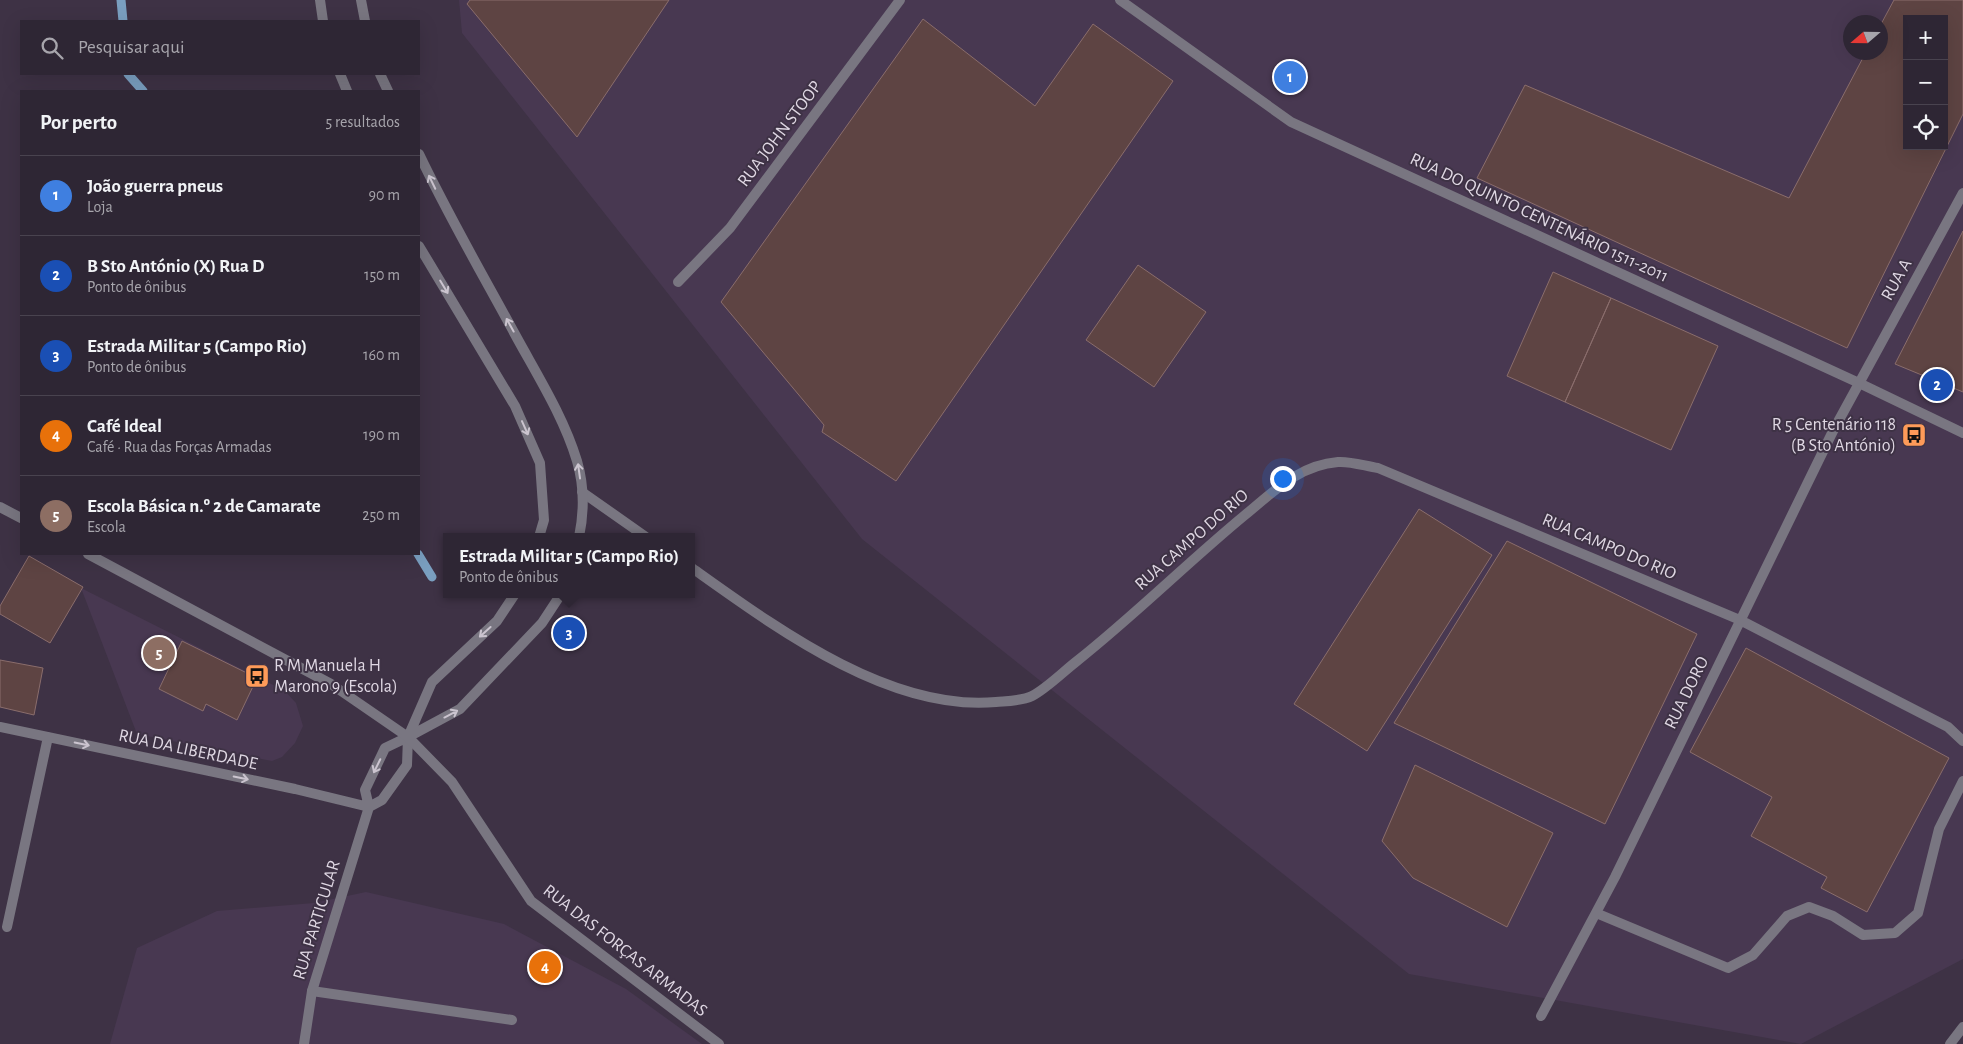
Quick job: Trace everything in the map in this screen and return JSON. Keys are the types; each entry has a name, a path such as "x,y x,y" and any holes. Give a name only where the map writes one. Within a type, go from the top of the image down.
{"street":[{"path":"320,0 323,20"},
{"path":"361,0 365,20"},
{"name":"RUA JOHN STOOP","path":"678,282 730,228 900,0"},
{"name":"RUA DO QUINTO CENTENÁRIO 1511-2011","path":"1120,0 1290,122 1859,382 1963,433"},
{"path":"340,75 346,90"},
{"path":"380,75 388,90"},
{"path":"420,156 443,204 554,405 577,462 582,492 582,522 580,533"},
{"name":"RUA A","path":"1859,382 1963,193"},
{"path":"420,248 515,406 540,463 544,520 540,533"},
{"name":"RUA DORO","path":"1541,1016 1596,913 1833,431 1859,382"},
{"name":"RUA CAMPO DO RIO","path":"695,570 782,632 884,684 937,700 977,704 1008,701 1032,696 1108,636 1293,475 1323,465 1340,462 1378,468 1740,620 1948,727 1963,741"},
{"path":"582,492 640,533"},
{"path":"0,507 20,517"},
{"name":"RUA DAS FORÇAS ARMADAS","path":"90,555 332,684 408,737 452,782 531,901 719,1044"},
{"path":"369,807 382,800 407,765 408,737 432,682 497,621 512,598"},
{"name":"RUA PARTICULAR","path":"304,1044 312,991 369,807 365,790 386,748 460,709 542,623 558,598"},
{"name":"RUA DA LIBERDADE","path":"0,727 295,789 369,807"},
{"path":"7,927 48,737"},
{"path":"1596,913 1728,968 1753,954 1787,916 1808,907 1833,916 1863,935 1895,933 1918,913 1939,829 1963,782"},
{"path":"312,991 512,1020"},
{"path":"1950,1044 1963,1027"}],"shaded area":[{"path":"459,0 1963,0 1963,959 1801,1044 1409,974 862,539 462,33"},
{"path":"81,588 285,691 296,703 303,726 295,743 282,757 272,761 137,734"},
{"path":"366,892 504,924 626,989 702,1044 110,1044 137,948 217,911 314,903"}],"building":[{"path":"470,0 669,0 577,137 467,4"},
{"path":"1894,0 1963,0 1963,114 1948,144 1948,15 1903,15 1903,150 1945,150 1847,348 1477,178 1525,85 1789,198 1862,60 1888,60 1888,15 1886,15"},
{"path":"923,19 1035,106 1093,24 1173,81 896,481 822,432 824,425 721,302"},
{"path":"1963,231 1963,392 1895,364"},
{"path":"1138,265 1206,312 1154,387 1086,340"},
{"path":"1553,272 1611,298 1565,402 1507,376"},
{"path":"1611,298 1718,346 1671,450 1565,402"},
{"path":"1419,509 1492,555 1367,751 1294,704"},
{"path":"1507,541 1697,634 1605,824 1394,723"},
{"path":"29,556 83,587 50,643 0,614 0,606"},
{"path":"182,641 257,678 237,720 206,704 203,711 159,689"},
{"path":"1746,648 1949,758 1867,912 1821,888 1827,877 1751,836 1772,797 1690,752"},
{"path":"0,660 43,668 34,715 0,707"},
{"path":"1415,765 1553,833 1507,927 1413,878 1382,841"}],"waterway":[{"path":"121,0 123,20"},
{"path":"129,75 142,90"},
{"path":"419,555 432,577"}],"place":[{"name":"João guerra pneus","path":"1290,77"},
{"name":"B Sto António (X) Rua D","path":"1937,385"},
{"name":"R 5 Centenário 118 (B Sto António)","path":"1914,435"},
{"name":"Estrada Militar 5 (Campo Rio)","path":"569,633"},
{"name":"Escola Básica n.º 2 de Camarate","path":"159,653"},
{"name":"R M Manuela H Marono 9 (Escola)","path":"257,676"},
{"name":"Café Ideal","path":"545,967"}]}
